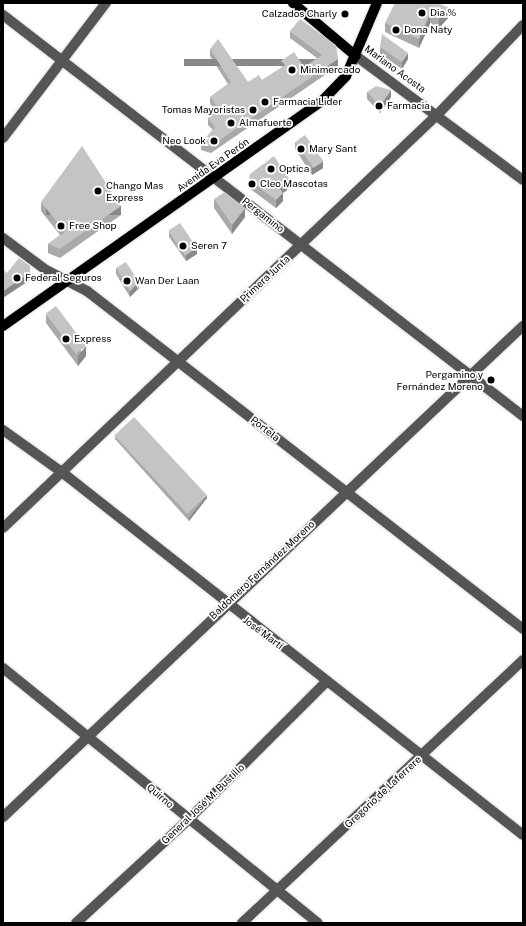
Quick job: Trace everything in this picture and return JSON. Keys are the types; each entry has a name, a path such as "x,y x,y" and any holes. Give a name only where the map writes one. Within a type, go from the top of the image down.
{"main road":[{"name":"Mariano Acosta","path":"293,3 356,56"},
{"name":"Avenida Eva Perón","path":"3,326 216,178 323,100 346,76 356,56 377,3"}],"street":[{"path":"3,138 106,3"},
{"name":"Pergamino","path":"3,14 523,416"},
{"name":"Primera Junta","path":"3,528 63,473 438,114 523,25"},
{"name":"Mariano Acosta","path":"356,56 438,114 523,180"},
{"name":"Portela","path":"3,238 46,270 87,291 523,629"},
{"name":"Baldomero Fernández Moreno","path":"3,817 225,604 523,326"},
{"name":"José Martí","path":"3,430 63,473 225,604 327,681 523,835"},
{"name":"Gregorio de Laferrere","path":"242,923 523,660"},
{"name":"Quirno","path":"3,668 318,923"},
{"name":"General José M. Bustillo","path":"76,923 189,819 327,681"}],"building":[{"path":"395,3 438,3 449,8 439,18 430,14 419,39 385,23"},
{"path":"300,19 336,45 338,59 211,146 201,143 215,127 208,118 219,109 210,97 231,82 210,49 218,39 248,82 259,75 262,80 285,65 281,61 294,52 304,67 322,55 290,31"},
{"path":"382,34 408,53 402,62 380,47"},
{"path":"376,86 391,90 380,106 367,92"},
{"path":"305,135 323,161 314,168 295,142"},
{"path":"82,146 121,206 60,249 48,244 65,232 41,202"},
{"path":"274,156 290,180 279,187 283,193 276,200 249,180 250,174"},
{"path":"225,192 245,208 232,225 214,199"},
{"path":"180,223 197,248 185,256 168,231"},
{"path":"19,258 30,266 30,272 3,291 3,269 7,273"},
{"path":"126,262 139,282 130,291 116,268"},
{"path":"56,306 86,346 76,354 46,314"},
{"path":"134,417 207,495 187,514 114,435"}],"place":[{"name":"Dia %","path":"422,13"},
{"name":"Calzados Charly","path":"345,14"},
{"name":"Dona Naty","path":"396,30"},
{"name":"Minimercado","path":"292,70"},
{"name":"Farmacia Lider","path":"265,102"},
{"name":"Farmacia","path":"379,106"},
{"name":"Tomas Mayoristas","path":"253,110"},
{"name":"Almafuerte","path":"231,123"},
{"name":"Neo Look","path":"214,141"},
{"name":"Mary Sant","path":"301,149"},
{"name":"Optica","path":"271,169"},
{"name":"Cleo Mascotas","path":"252,184"},
{"name":"Chango Mas Express","path":"98,191"},
{"name":"Free Shop","path":"61,226"},
{"name":"Seren 7","path":"183,246"},
{"name":"Federal Seguros","path":"17,278"},
{"name":"Wan Der Laan","path":"127,281"},
{"name":"Express","path":"66,339"},
{"name":"Pergamino y Fernández Moreno","path":"491,380"}]}
